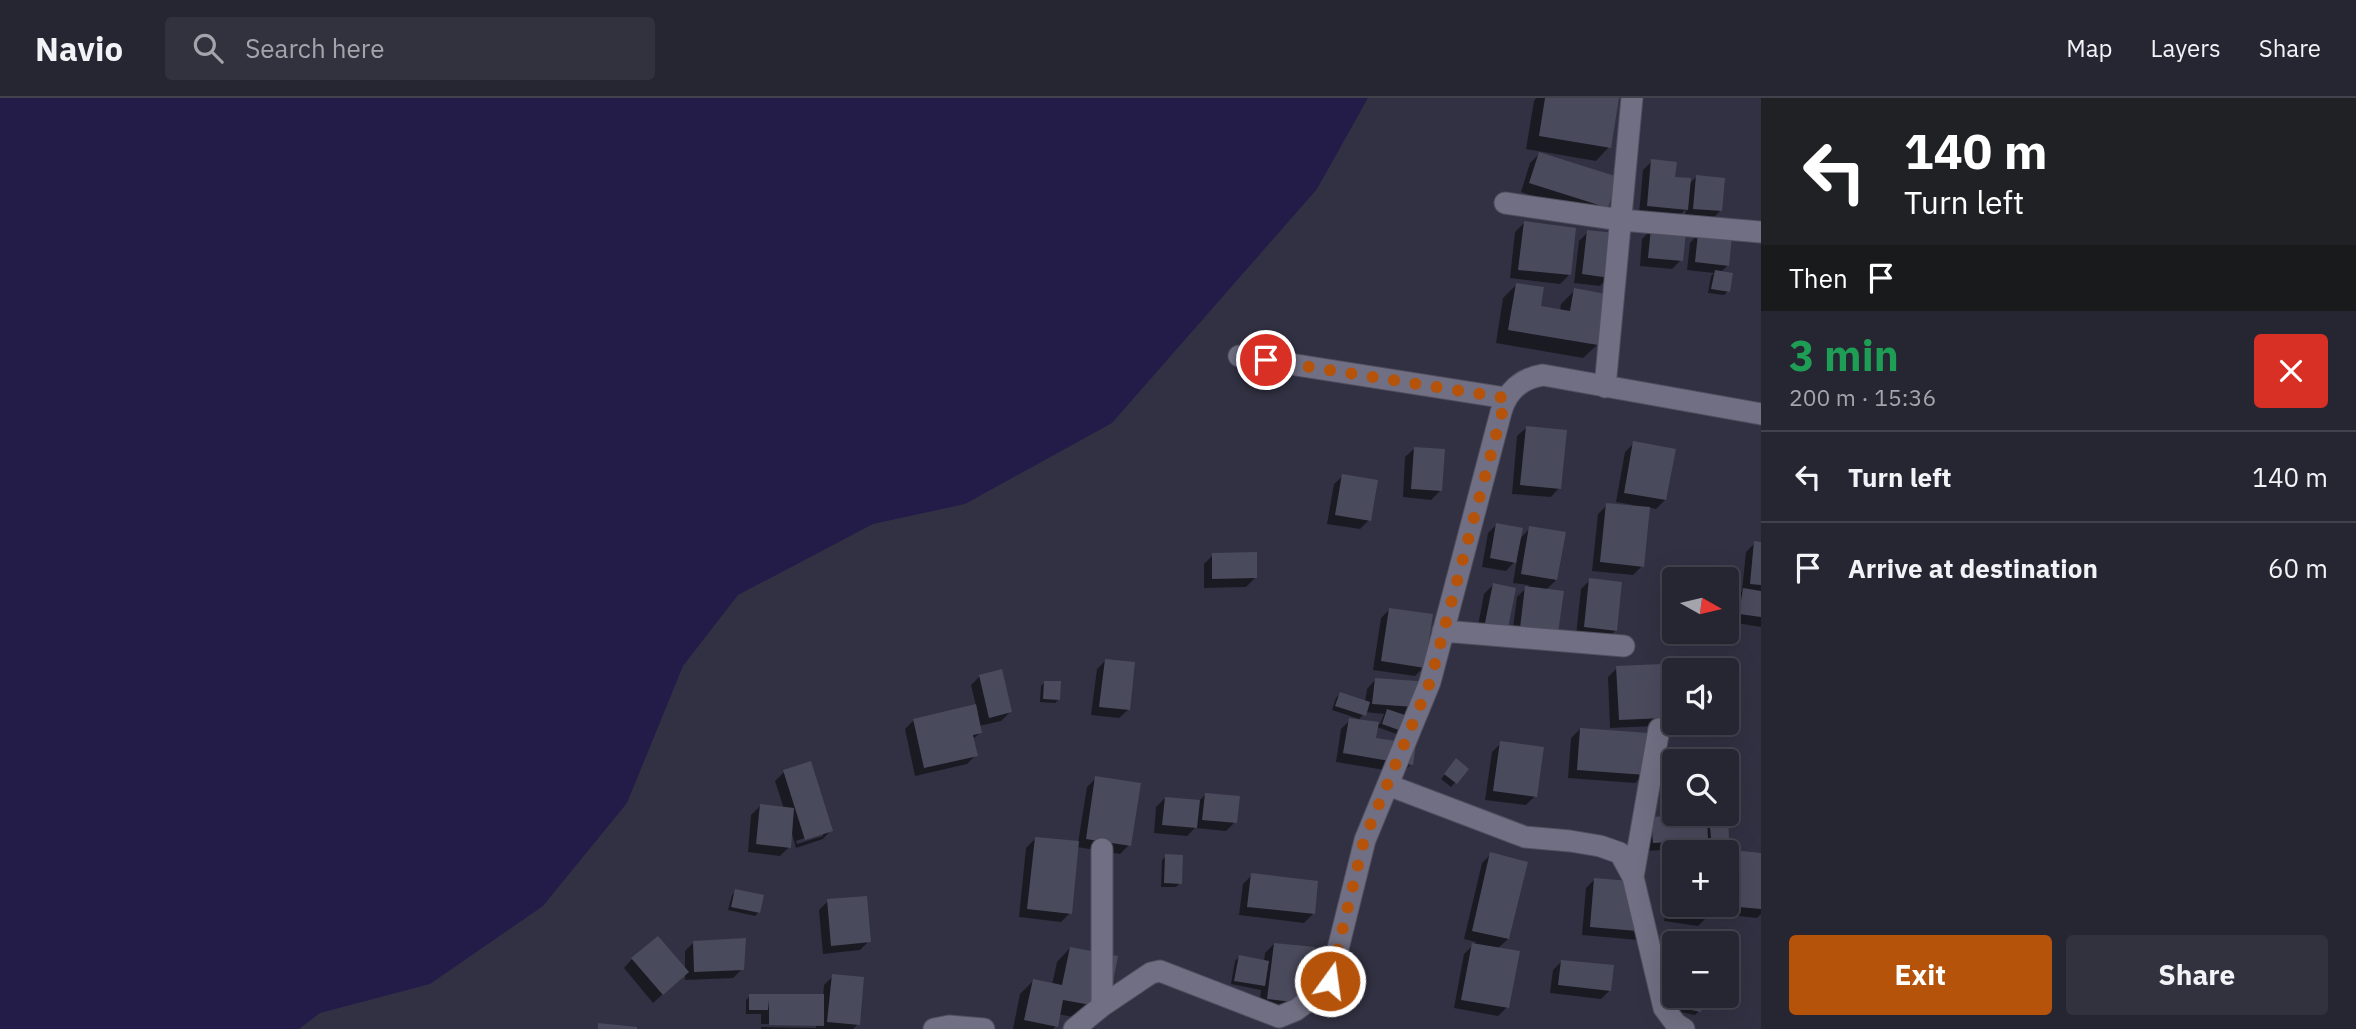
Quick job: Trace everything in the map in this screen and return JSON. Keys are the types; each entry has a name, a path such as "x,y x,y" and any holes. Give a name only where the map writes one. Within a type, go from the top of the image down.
{"street":[{"path":"1605,387 1632,98"},
{"path":"1505,203 1621,220 1761,232"},
{"path":"1239,356 1506,398"},
{"path":"1074,1029 1101,1006 1151,973 1160,971 1279,1017 1296,1010 1330,981 1364,840 1421,707 1506,398 1518,385 1539,376 1761,414"},
{"path":"1443,631 1624,646"},
{"path":"1633,877 1659,729"},
{"path":"1388,785 1525,837 1600,846 1620,853 1633,877 1664,1008 1676,1024 1684,1029"},
{"path":"1101,1006 1102,849"},
{"path":"934,1029 949,1026 984,1029"}],"shaded area":[{"path":"0,98 1368,98 1317,189 1112,423 965,504 873,524 738,595 683,666 627,803 543,906 430,984 320,1013 299,1029 0,1029"}],"building":[{"path":"1545,98 1619,98 1611,148 1539,136"},
{"path":"1539,152 1618,177 1608,208 1529,183"},
{"path":"1651,159 1677,162 1675,177 1691,178 1688,210 1647,206"},
{"path":"1696,175 1725,178 1722,211 1693,209"},
{"path":"1524,221 1576,228 1571,275 1518,270"},
{"path":"1651,228 1686,232 1683,261 1648,258"},
{"path":"1587,230 1616,233 1610,278 1582,274"},
{"path":"1698,233 1732,236 1729,266 1695,262"},
{"path":"1715,270 1733,273 1730,292 1711,289"},
{"path":"1516,283 1544,287 1541,306 1570,311 1574,288 1606,294 1598,345 1508,330"},
{"path":"1526,426 1567,430 1561,489 1520,485"},
{"path":"1633,441 1676,449 1666,500 1624,493"},
{"path":"1414,447 1445,449 1442,491 1411,489"},
{"path":"1342,474 1378,480 1371,521 1335,515"},
{"path":"1606,503 1650,507 1644,567 1600,562"},
{"path":"1496,523 1523,528 1516,563 1490,558"},
{"path":"1529,526 1566,532 1557,580 1521,574"},
{"path":"1754,541 1761,542 1761,585 1750,584"},
{"path":"1257,552 1257,578 1212,579 1212,553"},
{"path":"1589,578 1622,582 1617,631 1584,627"},
{"path":"1493,583 1516,588 1508,628 1485,623"},
{"path":"1525,586 1564,591 1558,633 1520,628"},
{"path":"1743,588 1761,591 1761,617 1740,614"},
{"path":"1389,608 1433,614 1425,668 1381,661"},
{"path":"1105,659 1135,662 1130,710 1099,707"},
{"path":"1662,664 1662,718 1619,720 1616,666"},
{"path":"1002,669 1012,712 989,718 979,675"},
{"path":"1375,678 1431,682 1429,708 1372,704"},
{"path":"1044,681 1061,681 1060,700 1043,699"},
{"path":"1340,692 1370,702 1366,716 1335,706"},
{"path":"976,704 982,733 973,735 978,756 924,768 913,719"},
{"path":"1387,709 1423,721 1418,737 1382,724"},
{"path":"1349,718 1379,722 1376,738 1416,744 1413,765 1343,753"},
{"path":"1580,728 1649,733 1646,775 1577,770"},
{"path":"1500,741 1544,747 1537,797 1493,791"},
{"path":"1456,758 1469,769 1457,784 1444,774"},
{"path":"811,761 833,831 805,840 783,770"},
{"path":"1095,776 1141,783 1131,846 1086,839"},
{"path":"1205,793 1240,796 1237,823 1202,820"},
{"path":"1165,797 1200,800 1197,828 1162,825"},
{"path":"760,804 794,808 791,848 756,844"},
{"path":"1662,816 1662,826 1707,826 1708,840 1662,840 1662,843 1653,843 1651,817"},
{"path":"1710,826 1728,826 1729,838 1711,839"},
{"path":"1035,837 1079,841 1072,914 1027,909"},
{"path":"1739,851 1761,853 1761,909 1739,907"},
{"path":"1490,852 1528,862 1509,939 1472,931"},
{"path":"1165,854 1183,855 1182,884 1164,883"},
{"path":"1251,873 1318,881 1315,914 1247,907"},
{"path":"1594,878 1630,881 1628,901 1651,902 1649,932 1590,927"},
{"path":"735,889 764,895 760,913 731,907"},
{"path":"867,896 871,942 831,946 827,899"},
{"path":"658,936 689,972 663,995 631,958"},
{"path":"746,938 744,970 694,972 693,941"},
{"path":"1274,943 1315,947 1308,1004 1267,999"},
{"path":"1472,943 1520,951 1509,1008 1461,1000"},
{"path":"1070,947 1118,956 1108,1008 1063,1000 1058,1027 1024,1020 1033,979 1062,985"},
{"path":"1239,955 1269,961 1265,986 1234,981"},
{"path":"1561,960 1614,965 1611,991 1558,985"},
{"path":"832,974 864,977 860,1025 827,1022"},
{"path":"749,994 824,994 824,1026 769,1025 769,1000 768,1010 749,1010"},
{"path":"1682,1008 1702,1008 1701,1012"},
{"path":"598,1023 637,1027 637,1029 598,1029"}],"route":[{"path":"1266,360 1506,398 1430,682 1364,840 1330,981"}]}
